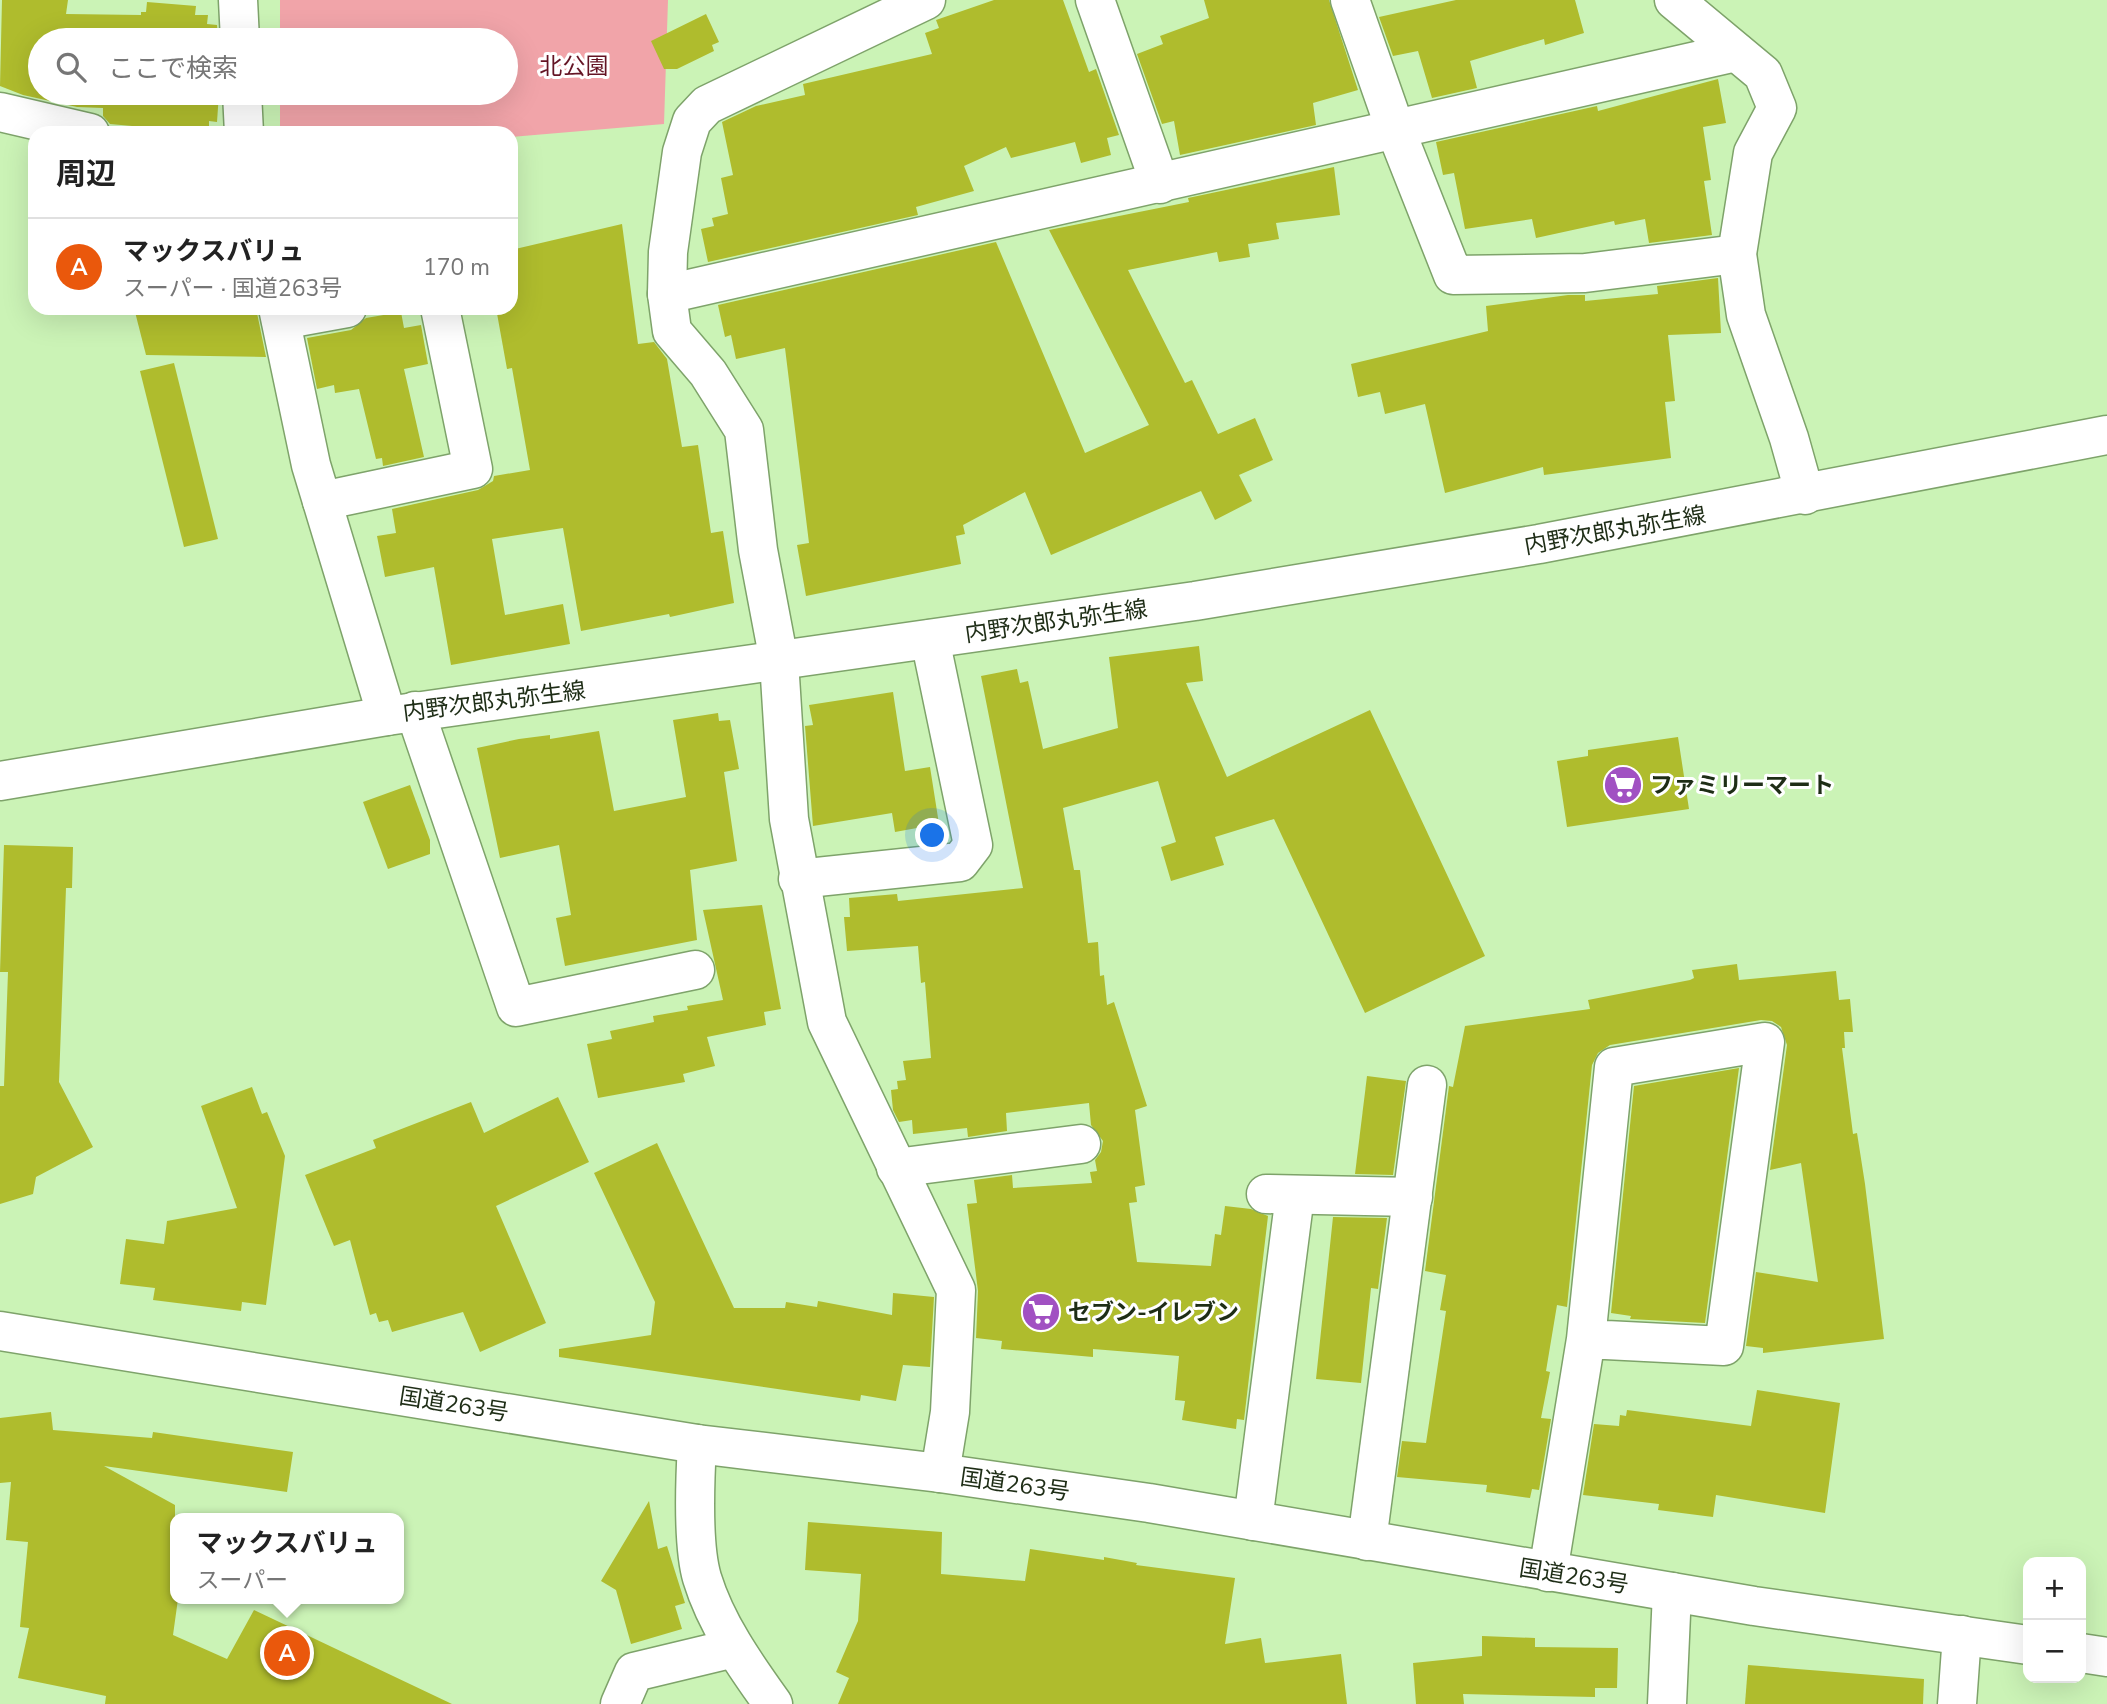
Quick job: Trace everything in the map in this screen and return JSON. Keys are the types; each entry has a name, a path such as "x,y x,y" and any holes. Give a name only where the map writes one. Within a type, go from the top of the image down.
{"main road":[{"path":"238,0 239,28"},
{"path":"926,0 707,104 692,121 682,152 668,252 667,294 672,331 708,373 744,430 758,550 779,661 789,819 798,879 827,1022 956,1290 950,1412 940,1473"},
{"path":"1095,0 1160,184"},
{"path":"1350,0 1396,131 1453,275 1585,273 1737,254"},
{"path":"1674,0 1763,74 1777,108 1753,153 1737,254 1746,315 1789,438 1805,495"},
{"path":"667,294 1736,52"},
{"path":"243,105 244,126"},
{"path":"0,112 60,126"},
{"path":"280,315 311,466 322,501 401,713 516,1007 695,970"},
{"path":"322,501 473,469 441,315"},
{"name":"内野次郎丸弥生線","path":"0,781 401,713 1195,601 1539,544 2107,435"},
{"path":"798,879 960,862 973,845 930,639"},
{"path":"1548,1572 1586,1339 1614,1067 1765,1042 1724,1346 1586,1339"},
{"path":"1367,1541 1427,1085"},
{"path":"896,1168 1082,1144"},
{"path":"1253,1521 1281,1194 1412,1197"},
{"name":"国道263号","path":"0,1331 697,1444 940,1473 1253,1521 1672,1592 2023,1644"},
{"path":"697,1444 694,1491 702,1577 734,1648 773,1704"},
{"path":"1667,1704 1672,1592"},
{"path":"1957,1704 1962,1635"},
{"path":"620,1704 634,1672 734,1648"},
{"path":"2086,1654 2107,1657"}],"green space":[{"name":"北公園","path":"280,0 668,0 664,124 518,136 518,126 280,126 280,105 518,105 518,28 280,28"}],"building":[{"path":"2,0 68,0 66,14 141,15 141,12 146,12 147,2 196,6 195,15 208,15 207,24 217,25 217,28 28,28 28,96 0,86"},
{"path":"994,0 1063,0 1089,72 1096,69 1119,135 1107,138 1111,155 1081,163 1075,142 1011,158 1006,147 964,166 974,191 916,207 918,215 708,262 701,229 714,226 712,218 728,214 721,178 733,175 722,122 756,106 805,95 803,84 932,54 925,33 939,28 936,20"},
{"path":"1204,0 1329,0 1358,90 1313,103 1316,125 1180,155 1174,121 1162,124 1137,54 1163,44 1160,36 1209,18"},
{"path":"1456,0 1575,0 1584,33 1545,45 1544,39 1470,61 1477,88 1432,98 1418,51 1393,56 1379,17"},
{"path":"706,14 719,42 712,45 714,51 677,69 664,69 651,41"},
{"path":"1718,79 1726,123 1703,127 1711,180 1704,181 1712,235 1649,243 1645,219 1615,225 1614,221 1536,238 1532,219 1465,229 1454,173 1443,175 1436,142 1597,106 1598,111"},
{"path":"68,105 218,105 217,122 209,121 209,126 110,124 103,116 103,108"},
{"path":"1334,167 1340,215 1276,223 1279,239 1248,244 1250,257 1219,262 1217,252 1128,270 1185,383 1192,380 1218,434 1255,418 1273,460 1239,475 1252,501 1215,520 1201,491 1051,555 1025,492 963,525 965,534 956,536 961,564 806,596 797,545 809,543 785,348 736,359 731,335 725,337 718,305 996,242 1085,453 1149,425 1049,230 1189,202 1188,198"},
{"path":"622,224 638,344 654,342 667,359 682,447 698,445 711,533 723,531 734,603 670,617 669,614 581,631 563,528 492,539 505,615 563,604 570,644 451,665 434,567 385,577 377,536 396,533 392,509 478,490 493,481 494,476 530,470 512,368 507,369 497,315 518,315 518,248"},
{"path":"1718,278 1721,333 1668,335 1675,401 1665,402 1671,458 1544,475 1543,467 1445,493 1425,404 1385,414 1380,392 1358,397 1351,364 1488,331 1486,306 1568,295 1585,295 1585,301 1658,294 1657,286"},
{"path":"136,315 257,315 266,357 146,355"},
{"path":"402,315 404,328 421,325 428,364 404,369 424,457 383,466 382,458 376,459 359,389 335,393 334,385 317,389 307,338 351,330 366,318"},
{"path":"174,363 218,539 184,547 140,371"},
{"path":"1199,646 1203,681 1186,683 1227,777 1370,710 1485,956 1365,1013 1274,819 1215,837 1224,865 1171,881 1161,847 1176,842 1158,781 1063,808 1074,870 1080,870 1088,943 1098,942 1100,976 1104,975 1107,1005 1114,1002 1147,1106 1135,1110 1145,1185 1135,1187 1137,1202 1129,1203 1137,1262 1211,1266 1215,1234 1221,1235 1225,1206 1251,1209 1268,1216 1244,1420 1237,1419 1236,1429 1182,1420 1185,1401 1175,1400 1179,1356 1093,1349 1093,1357 1001,1349 1002,1341 976,1338 978,1291 967,1204 977,1203 974,1180 1012,1175 1013,1188 1092,1183 1090,1172 1097,1171 1095,1160 1101,1152 1103,1141 1091,1125 1089,1103 1006,1113 1007,1131 968,1137 967,1128 913,1134 912,1120 899,1122 893,1110 891,1090 898,1089 897,1081 906,1080 903,1061 931,1058 925,982 921,983 918,946 847,951 844,917 850,917 849,898 897,894 898,901 1023,888 981,676 1017,669 1020,683 1028,681 1043,749 1118,728 1109,657"},
{"path":"893,692 905,771 930,767 939,824 895,832 892,813 813,826 805,726 813,725 809,705"},
{"path":"718,713 719,721 730,720 739,769 724,772 737,861 690,870 697,940 565,966 556,918 571,915 559,845 500,858 477,748 519,739 550,735 550,739 599,731 614,811 686,797 673,720"},
{"name":"ファミリーマート","path":"1678,737 1689,809 1567,827 1557,761 1588,756 1588,750"},
{"path":"410,785 430,840 430,854 388,869 363,802"},
{"path":"4,845 73,847 72,888 66,888 59,1082 93,1147 36,1177 33,1194 0,1204 0,1086 4,1086 8,972 0,972"},
{"path":"762,905 781,1009 764,1012 766,1025 707,1037 715,1066 683,1074 685,1082 598,1098 587,1044 612,1039 610,1031 654,1022 653,1016 688,1010 687,1006 723,1000 703,910"},
{"path":"1737,964 1739,980 1836,971 1839,1000 1850,999 1853,1032 1844,1032 1845,1048 1842,1048 1853,1134 1857,1133 1865,1184 1884,1339 1763,1353 1763,1348 1746,1346 1756,1272 1818,1282 1801,1163 1770,1170 1787,1045 1781,1027 1772,1021 1761,1020 1610,1045 1598,1053 1592,1065 1567,1307 1557,1305 1546,1371 1550,1372 1541,1418 1551,1419 1539,1490 1532,1489 1530,1498 1486,1492 1487,1485 1397,1477 1402,1441 1426,1443 1446,1311 1440,1310 1446,1275 1425,1271 1449,1086 1453,1087 1465,1026 1590,1009 1588,1000 1690,980 1694,978 1692,970"},
{"path":"1739,1068 1705,1323 1630,1319 1631,1316 1611,1313 1634,1086"},
{"path":"1367,1076 1406,1081 1393,1175 1355,1174"},
{"path":"252,1087 262,1114 267,1112 285,1156 266,1305 242,1302 241,1311 153,1300 155,1288 120,1284 126,1239 164,1244 167,1221 237,1208 201,1106"},
{"path":"558,1097 589,1162 496,1206 546,1323 480,1352 463,1312 392,1332 388,1320 379,1322 376,1313 370,1315 350,1240 334,1246 305,1175 376,1148 373,1140 471,1102 484,1133"},
{"path":"657,1143 734,1308 785,1308 786,1302 817,1307 818,1301 892,1315 893,1293 934,1297 930,1367 903,1365 896,1401 861,1395 860,1401 559,1357 559,1349 651,1335 655,1302 594,1173"},
{"path":"1333,1217 1387,1218 1378,1289 1371,1288 1361,1383 1316,1379"},
{"path":"1757,1390 1840,1403 1825,1513 1716,1495 1713,1517 1658,1510 1659,1504 1583,1495 1594,1424 1619,1426 1620,1415 1626,1416 1627,1410 1751,1426"},
{"path":"51,1412 53,1430 152,1438 153,1432 293,1452 287,1492 104,1466 175,1505 175,1513 170,1513 170,1604 177,1604 173,1635 227,1659 254,1610 452,1704 105,1704 106,1696 18,1678 29,1628 20,1627 28,1542 6,1540 11,1482 0,1483 0,1418"},
{"path":"649,1501 658,1549 667,1546 685,1603 675,1606 682,1629 631,1644 616,1590 601,1581"},
{"path":"808,1522 942,1532 941,1574 1025,1581 1030,1549 1104,1560 1104,1557 1137,1563 1136,1565 1235,1578 1225,1644 1261,1638 1265,1663 1341,1654 1347,1704 838,1704 849,1678 836,1672 858,1621 861,1574 805,1570"},
{"path":"1482,1636 1535,1638 1535,1647 1618,1648 1617,1688 1595,1688 1595,1697 1463,1694 1464,1704 1416,1704 1413,1663 1482,1656"},
{"path":"1748,1665 1924,1679 1923,1704 1745,1704"}],"place":[{"name":"ファミリーマート","path":"1623,785"},
{"name":"セブン-イレブン","path":"1041,1312"},
{"name":"マックスバリュ","path":"287,1653"}]}
